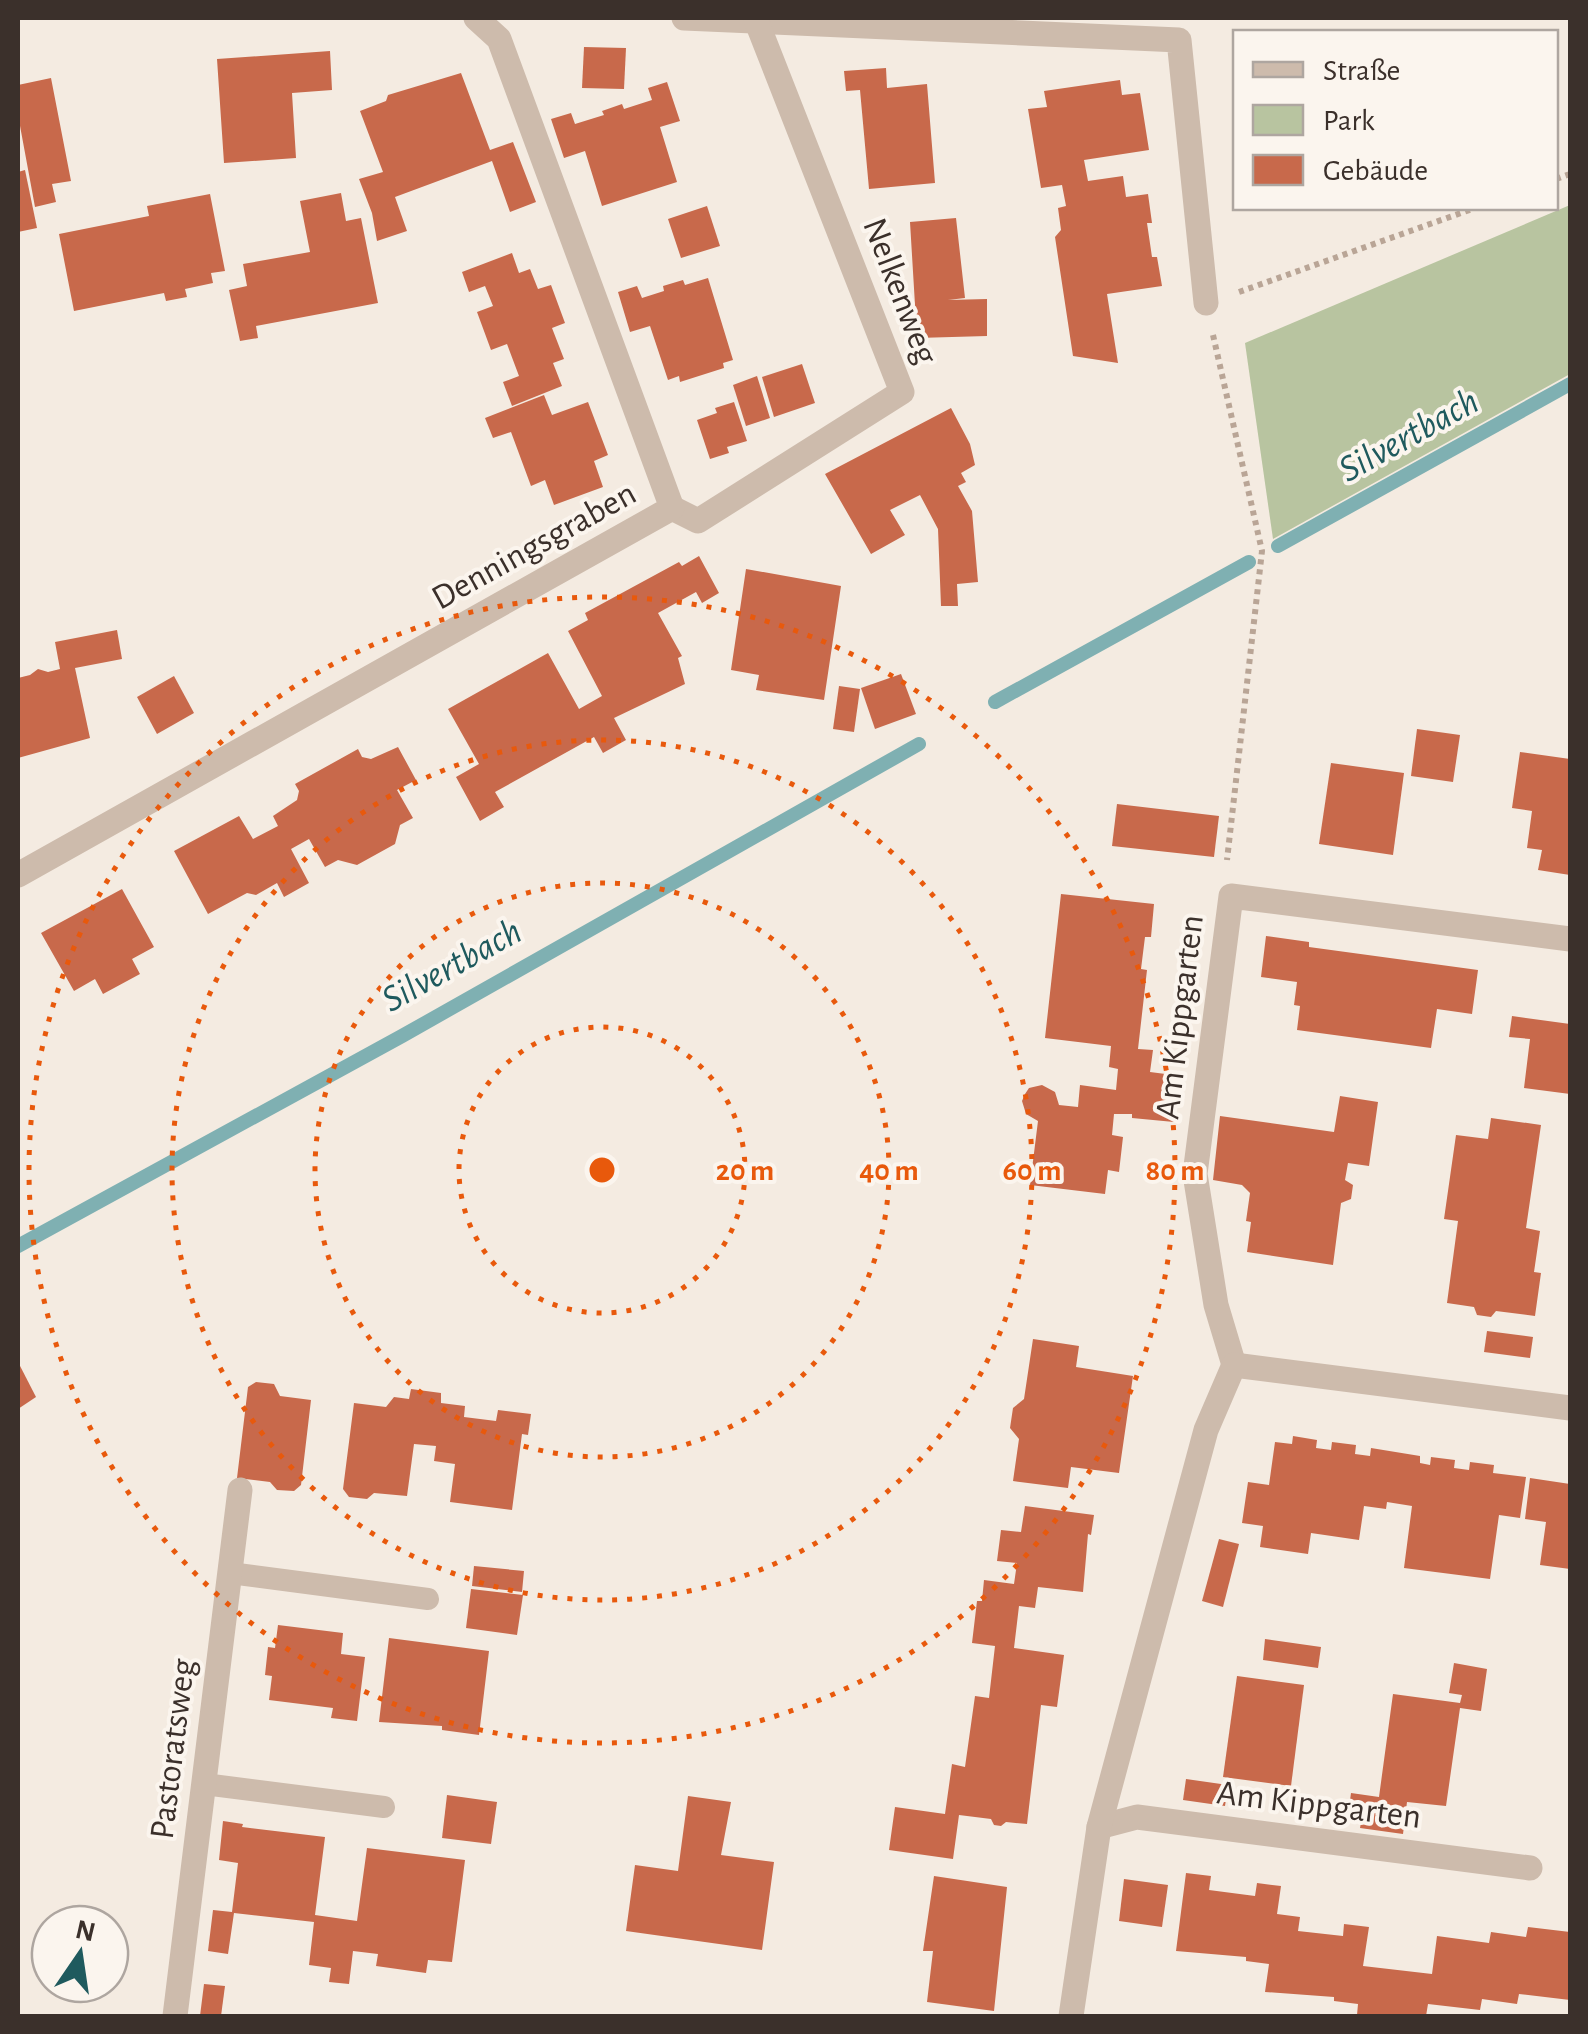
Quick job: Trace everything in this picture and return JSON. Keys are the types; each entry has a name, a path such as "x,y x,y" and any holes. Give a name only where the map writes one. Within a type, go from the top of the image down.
{"street":[{"name":"Denningsgraben","path":"18,875 672,508 499,39 476,18"},
{"path":"684,18 926,23 1180,40 1206,304"},
{"name":"Nelkenweg","path":"672,508 698,521 902,392 756,20"},
{"name":"Am Kippgarten","path":"1234,1364 1216,1305 1195,1174 1231,896 1570,939"},
{"path":"1071,2016 1099,1827 1206,1430 1234,1364 1570,1407"},
{"name":"Pastoratsweg","path":"175,2016 240,1490"},
{"name":"Am Kippgarten","path":"1099,1827 1137,1817 1530,1868"}],"lane":[{"path":"230,1573 428,1599"},
{"path":"204,1784 384,1808"}],"path":[{"path":"1231,896 1226,868 1262,551 1206,304 1469,210"}],"green space":[{"path":"1570,205 1570,374 1273,539 1245,343"}],"building":[{"path":"584,47 626,48 624,89 582,88"},
{"path":"330,51 332,90 292,93 296,158 224,163 217,59"},
{"path":"886,68 887,88 927,84 935,183 869,189 860,90 846,91 844,71"},
{"path":"461,73 490,150 513,142 536,202 510,212 492,161 395,197 407,231 377,241 372,213 359,179 383,172 360,111 386,101 388,95"},
{"path":"51,78 71,181 52,184 56,202 35,207 18,115 18,85"},
{"path":"1120,80 1122,95 1140,93 1149,150 1084,160 1088,181 1123,176 1126,197 1148,194 1152,257 1157,257 1162,286 1107,294 1118,363 1073,356 1055,237 1061,230 1058,208 1066,206 1062,185 1041,188 1028,109 1047,107 1044,91"},
{"path":"667,82 680,121 660,127 677,182 602,206 585,151 564,158 551,119 571,113 575,124 604,115 602,111 622,104 624,109 652,100 648,88"},
{"path":"25,170 37,228 18,232 18,172"},
{"path":"341,193 346,221 361,218 378,303 256,326 258,338 240,341 229,290 247,286 243,264 310,252 300,201"},
{"path":"210,194 225,271 211,273 213,283 185,289 187,297 166,301 164,293 74,311 59,234 149,216 147,206"},
{"path":"707,206 720,246 681,258 668,219"},
{"path":"956,218 965,298 948,300 987,299 987,336 917,338 910,222"},
{"path":"512,253 519,273 530,269 538,289 551,285 565,323 552,328 564,359 553,363 562,386 512,406 503,382 519,376 507,344 491,350 477,312 493,306 485,286 469,292 462,272"},
{"path":"708,278 733,360 723,363 724,368 680,382 679,376 668,380 650,326 630,332 618,292 637,286 642,298 664,291 663,286"},
{"path":"802,364 815,403 774,417 762,377"},
{"path":"757,376 770,418 746,426 733,385"},
{"path":"544,395 552,415 588,402 608,455 594,461 603,487 554,505 545,480 531,486 511,432 493,438 485,418"},
{"path":"734,402 747,441 727,447 729,453 710,459 697,420"},
{"path":"951,408 970,444 975,465 961,473 966,482 958,486 972,511 978,582 957,584 958,606 941,606 938,529 920,495 890,510 905,535 871,554 825,474"},
{"path":"699,556 719,593 702,603 696,592 658,613 682,656 678,658 685,684 614,718 626,740 603,753 594,737 495,792 504,807 480,821 456,777 479,764 448,709 548,653 579,709 602,696 568,631 588,620 585,613 679,562 682,566"},
{"path":"746,569 841,586 824,700 756,690 759,675 731,670"},
{"path":"117,630 122,659 75,668 90,738 18,758 18,678 38,669 60,669 55,642"},
{"path":"901,674 916,714 875,729 861,688"},
{"path":"174,676 194,713 157,734 137,697"},
{"path":"839,686 860,689 854,732 833,729"},
{"path":"1417,729 1460,735 1453,782 1411,776"},
{"path":"398,747 416,780 397,790 413,818 400,825 395,844 357,865 338,860 325,867 309,839 291,849 309,883 284,897 277,883 256,895 247,893 208,914 174,851 239,816 253,839 278,826 273,816 297,800 299,791 295,784 358,749 362,757 371,759"},
{"path":"1520,752 1570,759 1570,875 1538,870 1542,850 1527,848 1532,811 1512,808"},
{"path":"1331,763 1404,773 1393,855 1319,844"},
{"path":"1117,804 1219,816 1214,857 1112,846"},
{"path":"122,889 154,947 132,959 140,974 103,994 95,979 74,991 41,933"},
{"path":"1061,894 1154,904 1151,937 1145,937 1141,969 1147,970 1138,1049 1153,1050 1150,1072 1181,1076 1174,1122 1114,1114 1112,1135 1123,1137 1119,1172 1108,1170 1105,1194 1030,1185 1038,1121 1026,1114 1022,1101 1029,1088 1042,1085 1055,1092 1059,1105 1078,1107 1080,1085 1116,1090 1118,1069 1109,1067 1111,1046 1045,1038"},
{"path":"1266,936 1309,942 1309,947 1478,970 1472,1014 1437,1009 1431,1048 1297,1030 1297,982 1261,977"},
{"path":"1512,1016 1570,1024 1570,1094 1524,1088 1530,1039 1509,1037"},
{"path":"1340,1096 1378,1102 1369,1166 1348,1163 1345,1180 1353,1185 1351,1199 1341,1203 1333,1265 1247,1252 1250,1193 1242,1185 1213,1180 1220,1116 1334,1132"},
{"path":"1491,1118 1541,1125 1526,1228 1540,1231 1534,1272 1541,1273 1535,1316 1496,1311 1491,1317 1477,1315 1474,1307 1447,1303 1458,1221 1444,1219 1456,1135 1488,1139"},
{"path":"1487,1331 1533,1337 1530,1358 1484,1352"},
{"path":"1033,1339 1079,1346 1076,1367 1133,1376 1119,1473 1071,1467 1068,1488 1013,1481 1019,1439 1010,1428 1013,1408 1024,1399"},
{"path":"18,1362 36,1397 18,1409"},
{"path":"256,1382 274,1384 280,1396 311,1400 301,1485 294,1491 277,1490 270,1482 237,1478 248,1387"},
{"path":"411,1389 441,1393 441,1403 465,1406 464,1417 496,1421 498,1410 531,1414 528,1435 522,1434 512,1510 450,1502 455,1464 434,1461 436,1446 414,1444 407,1496 374,1493 367,1499 349,1497 343,1489 354,1403 386,1407 394,1397 409,1399"},
{"path":"1293,1436 1317,1440 1316,1448 1331,1450 1332,1442 1356,1445 1355,1454 1370,1456 1371,1448 1420,1456 1420,1463 1430,1465 1431,1457 1455,1460 1454,1468 1469,1470 1470,1462 1494,1465 1493,1473 1526,1477 1520,1518 1499,1515 1490,1579 1404,1568 1412,1506 1387,1502 1386,1509 1364,1506 1359,1540 1311,1533 1308,1554 1260,1547 1263,1526 1242,1523 1248,1482 1269,1485 1275,1442 1292,1444"},
{"path":"1530,1478 1570,1484 1570,1569 1540,1565 1546,1522 1525,1519"},
{"path":"1025,1506 1094,1515 1091,1535 1088,1534 1083,1592 1038,1587 1035,1608 1019,1606 1014,1648 1064,1655 1057,1707 1041,1705 1027,1824 1006,1822 1001,1826 994,1825 991,1819 959,1815 953,1859 889,1850 895,1807 945,1814 952,1764 965,1767 975,1696 989,1698 995,1646 972,1643 977,1601 982,1601 984,1580 1014,1584 1017,1563 997,1561 1001,1530 1021,1532"},
{"path":"1219,1539 1239,1544 1223,1607 1202,1601"},
{"path":"474,1566 524,1571 522,1592 472,1586"},
{"path":"471,1589 523,1595 517,1635 466,1628"},
{"path":"278,1625 343,1633 341,1654 365,1657 357,1721 331,1718 333,1708 269,1700 272,1676 265,1675 268,1647 275,1648"},
{"path":"389,1638 489,1651 479,1735 442,1730 442,1726 379,1722"},
{"path":"1265,1639 1321,1647 1318,1668 1263,1660"},
{"path":"1454,1663 1487,1669 1481,1711 1460,1708 1446,1806 1407,1802 1403,1834 1360,1828 1362,1817 1348,1815 1351,1793 1379,1797 1393,1694 1460,1703 1462,1695 1449,1693"},
{"path":"1237,1676 1304,1685 1291,1786 1223,1777"},
{"path":"1186,1779 1228,1785 1225,1806 1183,1800"},
{"path":"447,1795 497,1802 491,1844 442,1838"},
{"path":"688,1796 731,1802 721,1855 774,1862 762,1950 626,1931 635,1865 678,1871"},
{"path":"223,1821 325,1837 315,1915 357,1921 367,1848 465,1860 452,1962 428,1960 426,1973 376,1966 378,1954 353,1951 349,1984 329,1982 331,1968 309,1965 314,1922 234,1913 228,1954 208,1951 213,1910 232,1912 238,1863 219,1860"},
{"path":"1186,1873 1211,1876 1209,1890 1255,1896 1257,1883 1281,1886 1277,1914 1300,1917 1298,1931 1343,1936 1344,1924 1369,1927 1363,1966 1432,1974 1437,1936 1489,1943 1491,1932 1526,1937 1528,1927 1570,1932 1570,2000 1519,1994 1517,2004 1482,1999 1480,2010 1428,2004 1426,2016 1367,2016 1357,2015 1358,2004 1334,2001 1334,1997 1265,1992 1269,1964 1246,1961 1246,1957 1176,1951"},
{"path":"934,1876 1007,1887 994,2011 927,2002 933,1951 923,1951"},
{"path":"1124,1879 1168,1885 1162,1927 1119,1921"},
{"path":"204,1984 225,1986 221,2016 200,2016"}],"waterway":[{"name":"Silvertbach","path":"1278,546 1570,384"},
{"name":"Silvertbach","path":"995,702 1249,562"},
{"name":"Silvertbach","path":"18,1246 402,1036 919,744"}]}
